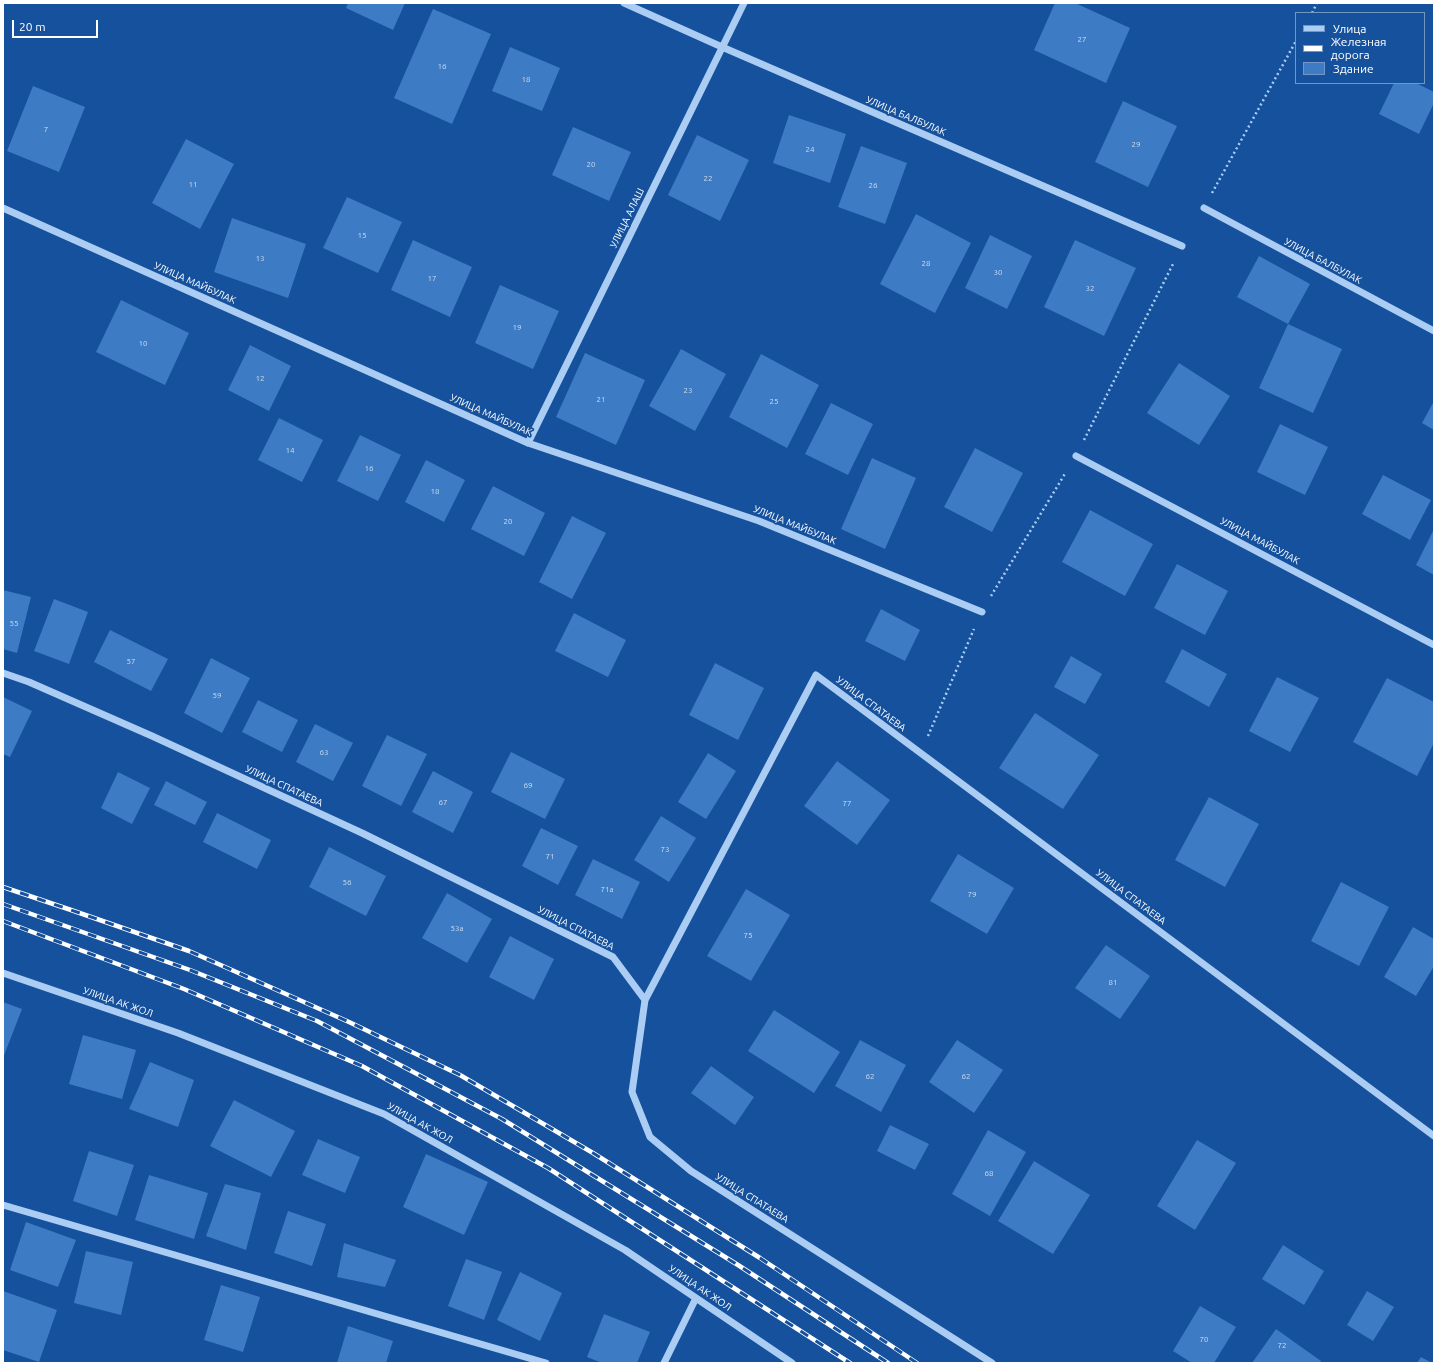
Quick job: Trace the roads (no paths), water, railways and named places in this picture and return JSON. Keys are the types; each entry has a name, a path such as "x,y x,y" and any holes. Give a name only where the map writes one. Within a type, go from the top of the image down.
{"street":[{"name":"УЛИЦА БАЛБУЛАК","path":"624,3 722,47 1182,246"},
{"name":"УЛИЦА АЛАШ","path":"528,443 744,3"},
{"name":"УЛИЦА МАЙБУЛАК","path":"3,208 528,443 759,521 982,612"},
{"name":"УЛИЦА БАЛБУЛАК","path":"1204,208 1434,331"},
{"name":"УЛИЦА МАЙБУЛАК","path":"1076,456 1434,645"},
{"name":"УЛИЦА СПАТАЕВА","path":"3,673 29,682 152,736 362,833 613,957 645,1000"},
{"name":"УЛИЦА СПАТАЕВА","path":"992,1363 691,1172 650,1137 632,1092 645,1000 816,675 1434,1136"},
{"name":"УЛИЦА АК ЖОЛ","path":"3,973 178,1033 384,1114 625,1250 792,1363"},
{"path":"3,1205 546,1363"},
{"path":"664,1363 696,1298"}],"railway":[{"path":"3,887 189,951 349,1022 460,1075 593,1153 760,1258 917,1363"},
{"path":"3,904 190,970 317,1021 502,1119 738,1265 888,1363"},
{"path":"3,921 184,989 362,1066 548,1168 850,1363"}]}
